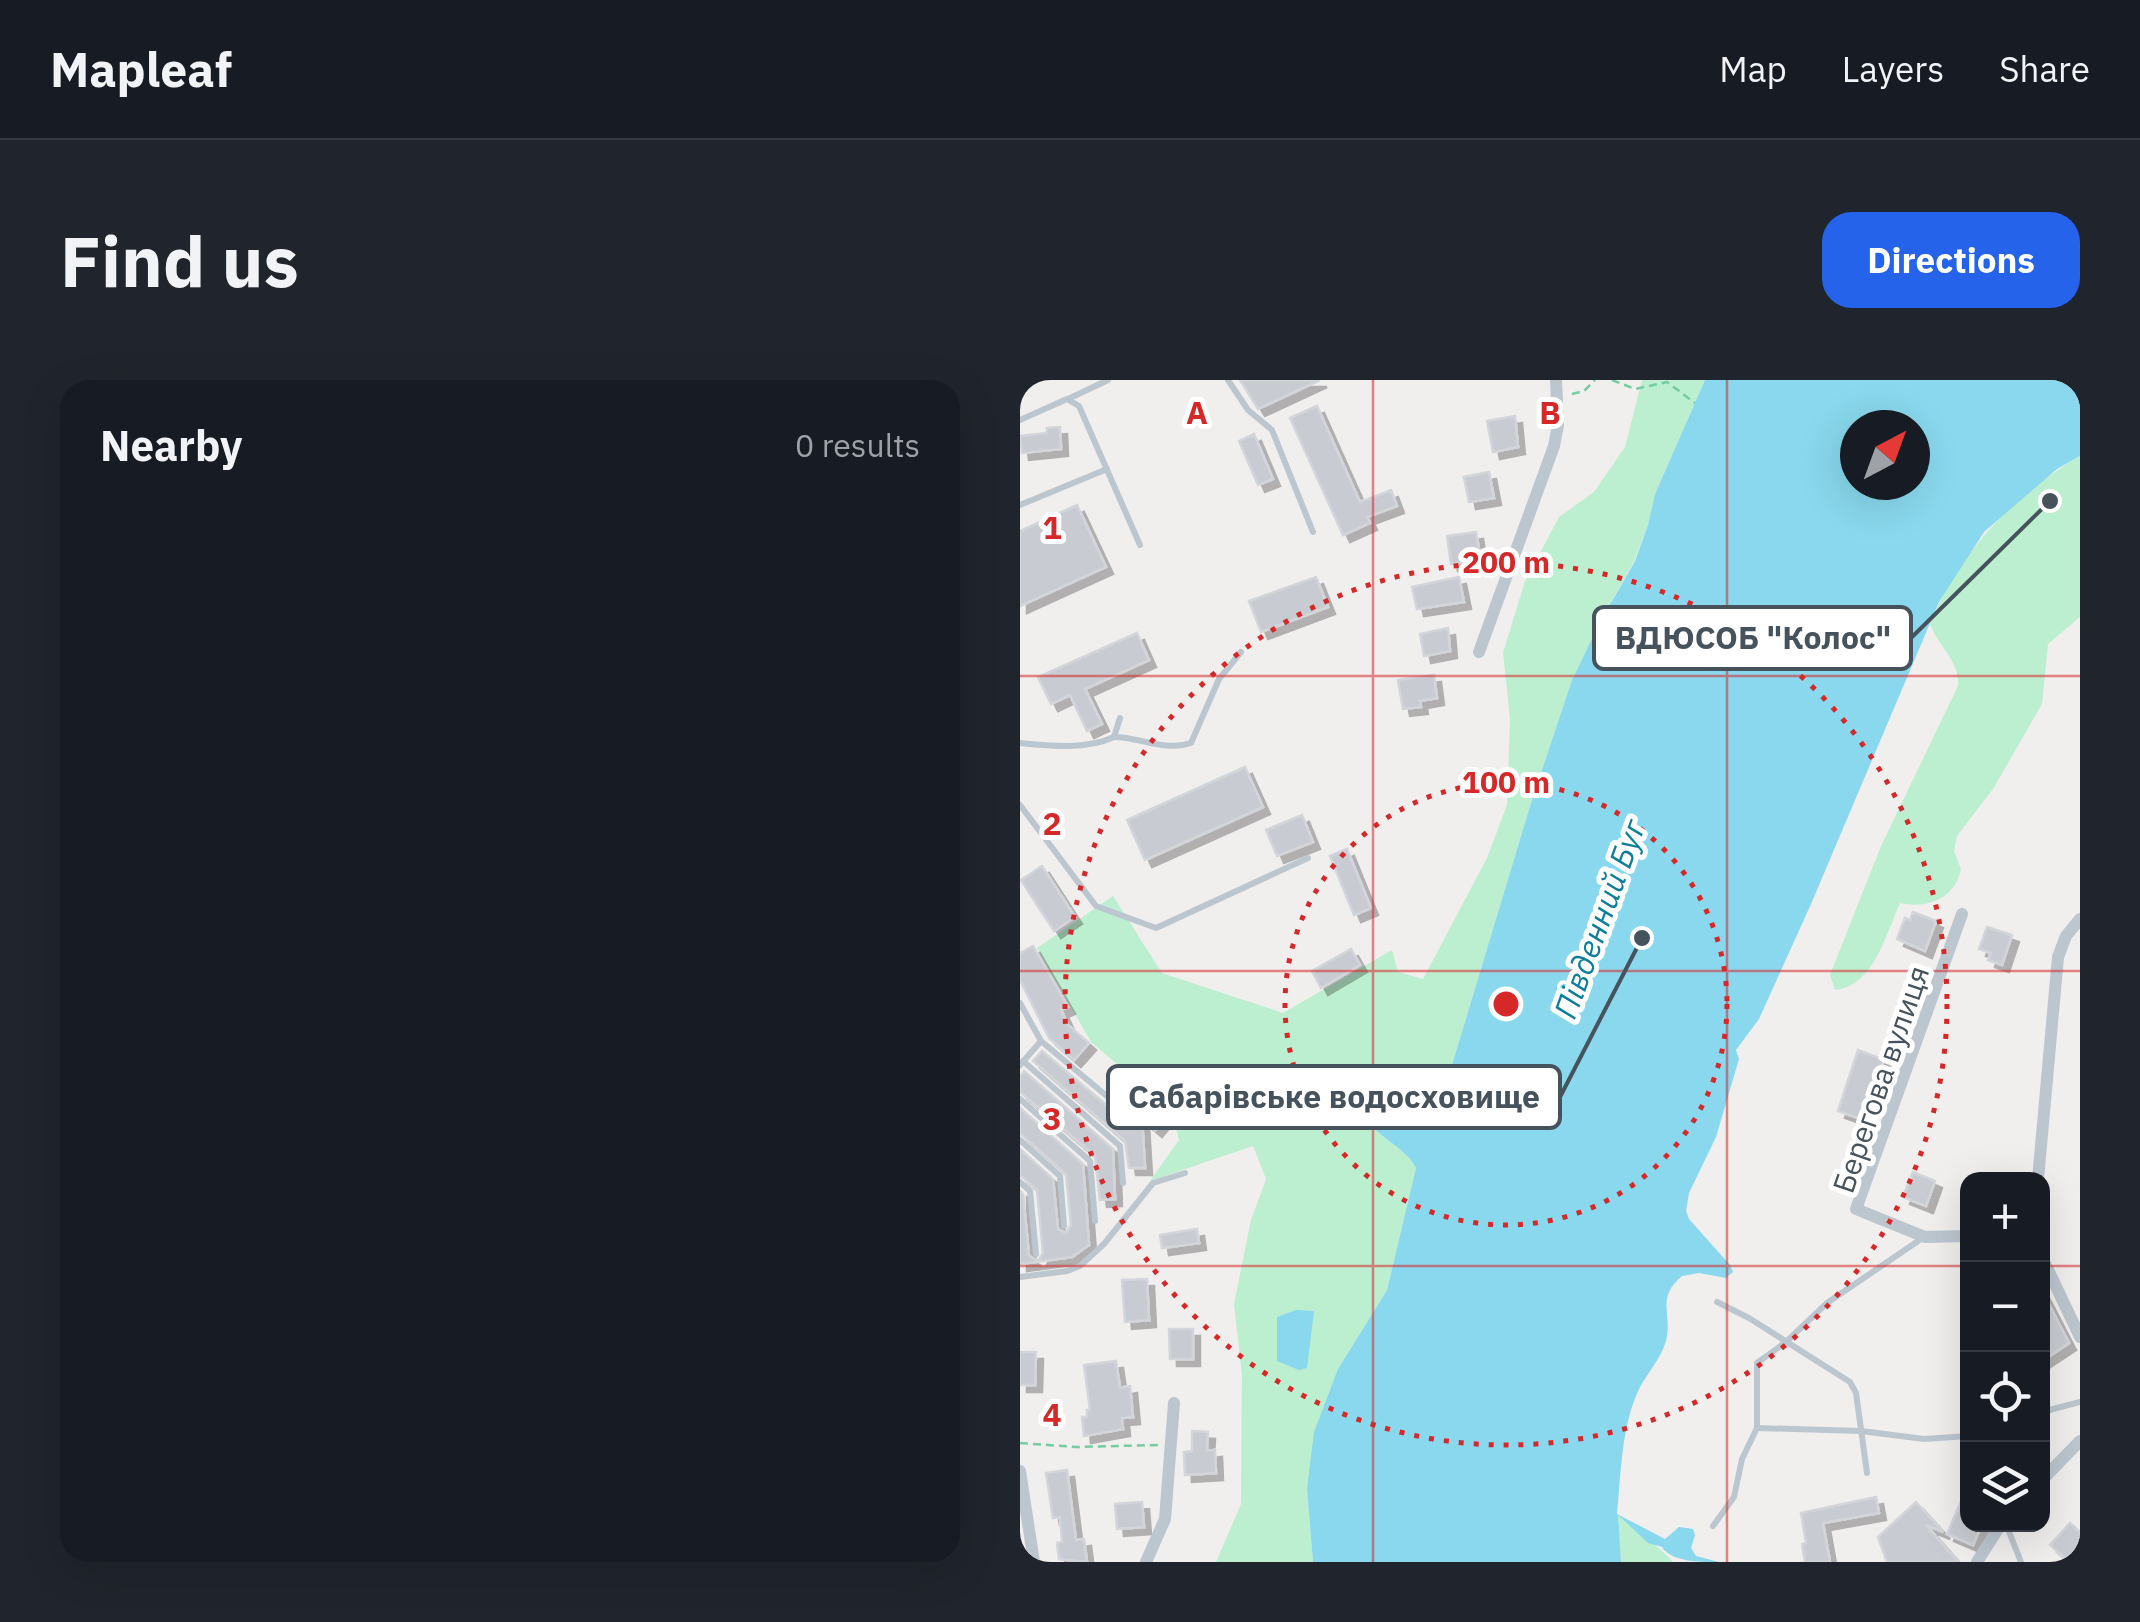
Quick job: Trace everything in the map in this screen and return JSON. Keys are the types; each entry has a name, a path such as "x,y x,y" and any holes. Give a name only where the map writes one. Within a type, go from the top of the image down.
{"street":[{"path":"1479,652 1554,446 1558,425 1556,380"},
{"name":"Берегова вулиця","path":"1960,1236 1925,1237 1856,1210 1962,914"},
{"path":"2039,1172 2058,958 2066,936 2080,919"},
{"path":"2044,1262 2080,1337"},
{"path":"1146,1562 1165,1519 1174,1403"},
{"path":"2050,1472 2080,1441"},
{"path":"1020,1471 1034,1562"},
{"path":"1977,1562 1998,1532"}],"lane":[{"path":"1020,420 1106,380"},
{"path":"1228,380 1248,410 1272,430 1314,532"},
{"path":"1067,399 1079,406 1140,544"},
{"path":"1020,505 1107,469"},
{"path":"1020,743 1051,746 1131,737 1174,747 1191,743 1219,679 1241,652"},
{"path":"1114,737 1120,718"},
{"path":"1020,805 1096,906 1156,928 1308,858"},
{"path":"1020,1003 1041,1041 1133,1118"},
{"path":"1041,1041 1022,1063 1120,1146 1123,1183"},
{"path":"1020,1099 1090,1160 1095,1220"},
{"path":"1020,1140 1060,1176 1064,1226"},
{"path":"1020,1277 1080,1266 1104,1244 1154,1183 1185,1174"},
{"path":"1020,1182 1030,1191 1036,1254"},
{"path":"1714,1526 1734,1497 1742,1460 1757,1428 1757,1363 1827,1303 1925,1237"},
{"path":"1717,1302 1850,1382 1856,1394 1866,1473"},
{"path":"2050,1410 2080,1402"},
{"path":"1757,1428 1861,1431 1924,1439 1960,1437"},
{"path":"2008,1532 2021,1562"}],"path":[{"path":"1580,393 1595,380"},
{"path":"1612,380 1634,389 1667,382 1694,403"},
{"path":"1020,1443 1076,1447 1171,1444"}],"green space":[{"path":"1642,380 1705,380 1655,494 1634,561 1572,680 1452,1065 1444,1080 1422,1088 1385,1138 1407,1152 1416,1168 1387,1290 1338,1369 1307,1489 1313,1562 1216,1562 1241,1504 1242,1375 1234,1304 1251,1220 1266,1179 1253,1146 1150,1181 1179,1140 1171,1109 1091,1042 1037,948 1113,896 1162,973 1283,1013 1392,950 1398,972 1423,979 1487,858 1507,805 1510,719 1503,653 1525,581 1559,517 1594,492 1625,447"},
{"path":"2080,456 2080,617 2048,644 2042,704 1993,789 1957,836 1954,851 1961,869 1953,888 1930,903 1900,903 1869,969 1860,979 1835,990 1830,975 1881,846 1958,686 1953,662 1930,624 1956,573 1991,528 2032,489"},
{"path":"1617,1514 1661,1550 1673,1562 1621,1562"}],"water":[{"name":"Південний Буг","path":"1705,380 2080,380 2080,456 2057,469 1984,532 1939,602 1759,1019 1736,1050 1739,1059 1716,1137 1689,1193 1689,1219 1733,1272 1726,1278 1699,1273 1682,1276 1669,1292 1666,1341 1639,1389 1627,1425 1617,1514 1665,1539 1679,1527 1693,1529 1691,1548 1696,1556 1719,1562 1672,1556 1662,1547 1648,1543 1618,1515 1621,1562 1313,1562 1307,1489 1314,1432 1338,1369 1387,1290 1416,1168 1369,1123 1361,1103 1371,1080 1422,1088 1444,1080 1452,1065 1572,680 1635,561 1655,494"},
{"path":"1296,1310 1314,1311 1307,1368 1299,1370 1277,1361 1277,1317"}],"building":[{"path":"1240,380 1320,380 1258,409"},
{"path":"1317,406 1360,502 1391,490 1397,506 1367,517 1370,523 1343,535 1290,418"},
{"path":"1515,416 1518,447 1493,452 1487,421"},
{"path":"1060,427 1061,449 1022,453 1020,436"},
{"path":"1254,434 1273,479 1258,485 1239,441"},
{"path":"1489,472 1494,498 1469,502 1464,477"},
{"path":"1077,505 1106,567 1020,606 1020,531"},
{"path":"1476,532 1480,555 1471,556 1472,561 1451,564 1447,536"},
{"path":"1316,577 1328,607 1261,632 1249,601"},
{"path":"1459,577 1464,602 1417,609 1412,587"},
{"path":"1448,628 1450,651 1424,656 1420,634"},
{"path":"1137,633 1149,660 1085,689 1102,724 1087,731 1070,695 1051,704 1038,677"},
{"path":"1434,675 1437,698 1420,701 1421,707 1403,709 1398,680"},
{"path":"1245,767 1263,807 1145,860 1127,820"},
{"path":"1302,815 1313,842 1277,856 1266,830"},
{"path":"1347,849 1371,908 1354,915 1330,856"},
{"path":"1042,866 1075,917 1054,931 1021,880"},
{"path":"1913,912 1936,921 1925,951 1897,939 1905,918 1910,920"},
{"path":"1987,927 2012,935 2002,965 1988,960 1991,953 1979,949"},
{"path":"1033,946 1068,1007 1061,1010 1068,1025 1089,1043 1074,1060 1049,1038 1020,980 1020,953"},
{"path":"1351,949 1360,965 1321,988 1312,971"},
{"path":"1858,1050 1884,1060 1861,1119 1838,1111"},
{"path":"1042,1051 1129,1124 1138,1123 1139,1115 1116,1095 1131,1078 1170,1112 1155,1130 1142,1119 1145,1168 1129,1168 1125,1141 1033,1061"},
{"path":"1024,1071 1113,1149 1115,1199 1100,1200 1095,1156 1020,1092"},
{"path":"1020,1108 1083,1164 1089,1245 1072,1257 1020,1264 1020,1191 1029,1256 1038,1261 1043,1253 1037,1190 1020,1175 1020,1149 1053,1179 1058,1229 1066,1233 1071,1225 1066,1174 1020,1133"},
{"path":"1913,1172 1935,1181 1926,1206 1903,1197"},
{"path":"1197,1229 1199,1243 1162,1248 1160,1235"},
{"path":"1147,1279 1149,1320 1125,1322 1122,1280"},
{"path":"2050,1306 2069,1343 2050,1356"},
{"path":"1169,1329 1193,1329 1193,1359 1170,1359"},
{"path":"1020,1352 1036,1352 1035,1385 1020,1385"},
{"path":"1116,1361 1120,1388 1130,1386 1133,1417 1122,1418 1123,1429 1084,1436 1082,1417 1087,1417 1090,1410 1084,1365"},
{"path":"1192,1431 1208,1432 1207,1451 1215,1450 1216,1473 1185,1475 1184,1452 1192,1451"},
{"path":"1067,1470 1076,1540 1084,1539 1087,1562 1059,1559 1060,1517 1053,1518 1046,1473"},
{"path":"1876,1497 1879,1513 1823,1523 1830,1562 1805,1562 1801,1513"},
{"path":"1142,1502 1144,1527 1117,1529 1115,1504"},
{"path":"1916,1502 1943,1532 1926,1525 1958,1562 1887,1562 1878,1537"},
{"path":"1960,1504 1960,1532 1979,1532 1973,1545 1947,1534"},
{"path":"2070,1523 2080,1532 2080,1549 2069,1562 2050,1545"}],"place":[{"name":"ВДЮСОБ \"Колос\"","path":"2050,501"},
{"name":"Сабарівське водосховище","path":"1642,938"}]}
